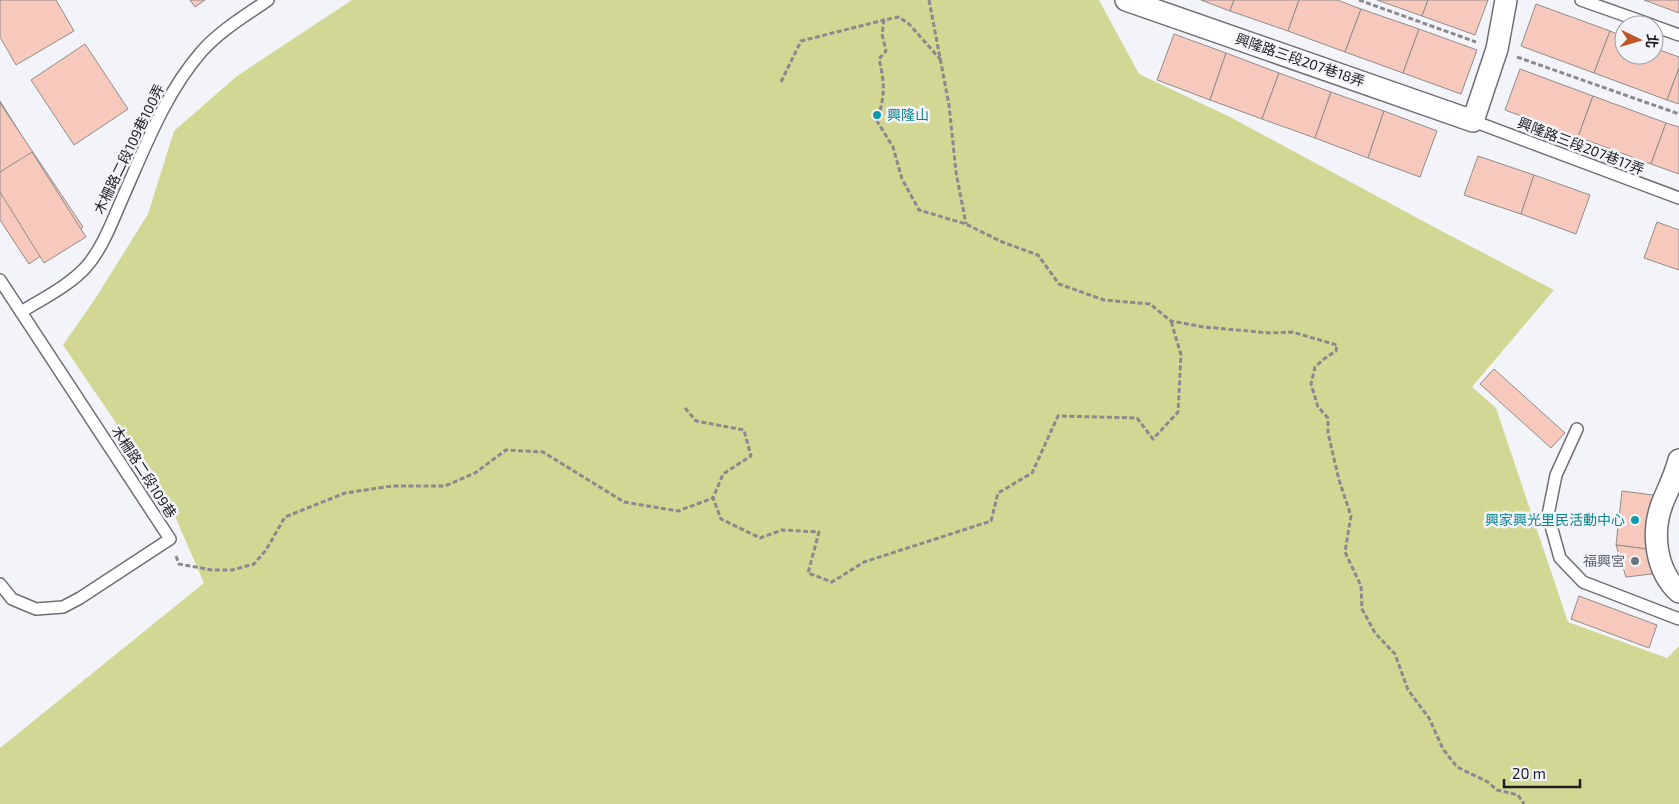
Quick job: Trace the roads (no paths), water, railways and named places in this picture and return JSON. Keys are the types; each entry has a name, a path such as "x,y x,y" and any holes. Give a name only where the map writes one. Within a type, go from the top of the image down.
{"street":[{"name":"興隆路三段207巷18弄","path":"1126,0 1473,121"},
{"path":"1473,121 1497,49 1506,0"},
{"path":"1679,460 1662,506 1656,535 1660,563 1673,587 1679,592"}],"lane":[{"name":"木柵路二段109巷100弄","path":"21,312 74,279 87,267 100,247 158,120 178,84 202,51 229,26 268,0"},
{"path":"1581,0 1624,15"},
{"path":"1664,29 1679,34"},
{"name":"興隆路三段207巷17弄","path":"1473,121 1679,198"},
{"name":"木柵路二段109巷","path":"0,280 170,539 80,598 63,607 36,609 12,598 0,584"},
{"path":"1577,429 1556,475 1548,515 1560,558 1584,582 1679,619"}],"place":[{"name":"興隆山","path":"877,115"},
{"name":"興家興光里民活動中心","path":"1635,520"},
{"name":"福興宮","path":"1635,561"}]}
